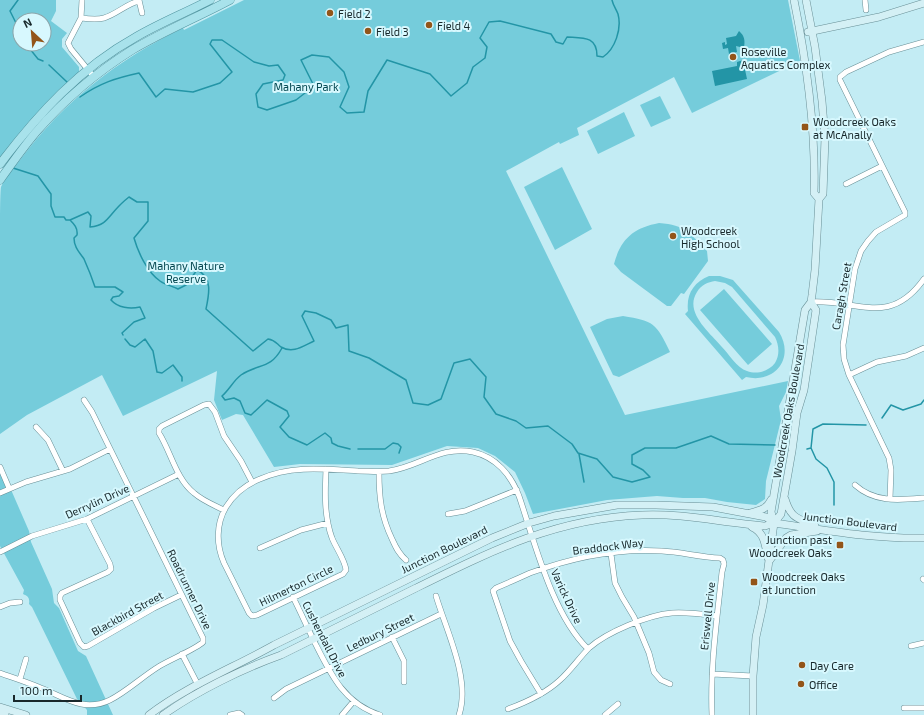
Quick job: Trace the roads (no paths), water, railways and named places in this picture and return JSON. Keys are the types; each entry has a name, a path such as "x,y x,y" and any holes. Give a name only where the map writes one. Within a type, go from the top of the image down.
{"main road":[{"path":"2,177 12,156 47,106 88,69 136,37 210,0"},
{"path":"0,164 12,156 75,92 121,57 148,41 230,0"},
{"name":"Woodcreek Oaks Boulevard","path":"794,0 801,33 809,89 813,129 814,194 819,199"},
{"name":"Woodcreek Oaks Boulevard","path":"752,715 752,676 756,637 763,605 774,523 771,512 805,310 811,302 815,270 819,199 823,194 825,138 819,71 806,0"},
{"path":"801,33 879,17 924,3"},
{"name":"Woodcreek Oaks Boulevard","path":"774,523 781,514 797,413 804,390 816,310 811,302"},
{"path":"747,513 762,510 768,506 774,493"},
{"path":"784,495 788,508 793,515 822,530"},
{"name":"Junction Boulevard","path":"149,715 198,684 308,628 470,548 529,523 566,513 616,505 656,505 713,508 747,513 766,517 774,523"},
{"name":"Junction Boulevard","path":"167,714 195,695 230,677 313,639 478,558 533,535 578,523 641,515 684,516 748,525 765,526 774,523 874,537 924,538"},
{"path":"748,525 761,533 769,562"},
{"path":"769,562 786,538 791,535 822,530"},
{"path":"0,707 26,715"},
{"path":"0,713 5,715"}],"street":[{"path":"82,0 81,18 68,43 71,49 94,77"},
{"path":"865,0 866,10"},
{"path":"81,18 105,18 126,6 139,1 142,13"},
{"name":"Caragh Street","path":"890,499 891,476 889,458 849,375 843,350 856,263 864,246 876,232 905,216 905,212 840,80 840,77 846,72 890,52 924,42"},
{"path":"846,184 882,166"},
{"path":"811,302 821,301 872,309 887,307 909,295 924,279"},
{"path":"849,375 877,362 906,356 924,348"},
{"name":"Roadrunner Drive","path":"0,673 20,679 74,703 89,705 98,704 111,700 154,670 182,654 200,646 203,642 203,638 92,412 84,400"},
{"path":"224,510 193,493 179,474 159,433 159,429 162,426 204,405 209,404 215,412 224,436 241,461 252,482"},
{"path":"36,427 48,440 63,471"},
{"path":"0,493 9,488 63,471 110,449"},
{"name":"Varick Drive","path":"326,469 379,472 397,470 447,452 454,451 473,452 488,458 500,466 509,476 517,490 552,592 573,632 580,642 588,649"},
{"path":"0,467 9,488"},
{"name":"Hilmerton Circle","path":"326,469 325,500 328,523 335,545 346,565 346,570 343,574 252,616 249,614 224,563 220,550 218,530 224,510 237,493 252,482 284,471 326,469"},
{"path":"379,472 382,516 396,549 406,560"},
{"name":"Derrylin Drive","path":"0,552 39,534 87,519 179,474"},
{"path":"855,485 872,496 890,499 924,498"},
{"path":"448,514 465,511 517,490"},
{"name":"Blackbird Street","path":"87,519 110,564 111,569 108,572 62,593 60,596 60,600 80,643 84,647 102,639 151,610 181,595"},
{"path":"260,548 301,530 328,523"},
{"name":"Braddock Way","path":"541,694 520,661 510,640 493,595 493,591 514,580 544,569 577,559 611,554 661,550 720,558 723,560"},
{"path":"611,554 615,583 636,623 649,653 654,672 661,680 670,684"},
{"name":"Eriswell Drive","path":"712,715 712,674 724,564 723,560"},
{"path":"436,596 456,654 461,696 459,715"},
{"name":"Cushendall Drive","path":"293,598 328,669 341,688 353,702 373,713 380,715"},
{"path":"0,607 15,601 20,602"},
{"path":"508,709 532,699 560,681 588,649 608,635 650,618 671,613 696,613 718,616"},
{"name":"Ledbury Street","path":"274,698 286,689 441,614"},
{"path":"392,638 404,661 404,682"},
{"path":"911,646 924,643"},
{"path":"182,654 198,684"},
{"path":"20,679 26,659"},
{"path":"712,674 752,676"},
{"path":"342,715 353,702"},
{"path":"605,715 618,704"},
{"path":"904,708 924,708"},
{"path":"230,715 239,713 242,715"}],"waterway":[{"path":"12,15 10,11 18,0"},
{"path":"80,97 94,88 108,82 139,73 156,97 165,89 193,92 220,83 232,72 210,44 212,40 222,40 254,62 269,66 278,65 285,75 283,80 263,84 256,94 258,107 267,110 296,100 314,86 301,60 312,55 329,57 344,72 349,87 340,107 347,113 364,112 368,91 387,60 430,74 451,96 467,83 473,67 485,58 487,47 480,38 489,22 500,21 551,34 556,42 563,44 567,37 588,39 595,45 597,56 603,57 614,44 619,26 618,14 612,0"},
{"path":"32,52 38,59 43,61"},
{"path":"49,65 67,82"},
{"path":"13,168 38,176 51,194 51,206 55,217 64,217 66,220 70,220 88,212 91,216 90,227 96,226 107,220 129,197 137,202 148,202 148,221 134,238 147,267 155,277 164,284 178,289 186,285 197,270 202,273 206,277 209,287 206,309 253,351 268,339 274,341 281,347 290,350 314,341 302,316 305,311 316,313 331,320 336,328 348,325 349,351 369,358 406,380 413,403 428,405 441,399 454,363 470,359 486,377 484,397 496,414 516,421 526,428 548,426 572,444 578,453 597,459 613,477 632,482 650,477 643,470 632,464 632,455 645,448 676,448 711,436 729,444 775,445"},
{"path":"70,220 77,230 77,235 74,238 76,247 84,259 95,287 115,287 123,292 119,296 113,297 111,300 114,303 124,307 140,307 145,318 134,322 122,333 123,335"},
{"path":"125,339 130,345 135,347 145,339 153,351 157,372 162,373 173,365 182,377 182,381"},
{"path":"282,348 273,360 241,375 222,396 225,400 234,398 240,401 245,413 251,415 267,400 287,411 289,416 280,427 289,437 307,445 325,433 331,438 332,443 350,449"},
{"path":"882,418 891,405 903,410 921,404 924,400"},
{"path":"807,449 811,448 813,429 823,424 866,425"},
{"path":"358,449 385,449 393,443 398,444 401,447 399,453"},
{"path":"811,448 816,459 827,468 834,482 834,505"},
{"path":"579,454 584,482"}],"place":[{"name":"Field 2","path":"330,13"},
{"name":"Field 4","path":"429,25"},
{"name":"Field 3","path":"368,31"},
{"name":"Roseville Aquatics Complex","path":"733,57"},
{"name":"Woodcreek Oaks at McAnally","path":"805,127"},
{"name":"Woodcreek High School","path":"673,236"},
{"name":"Junction past Woodcreek Oaks","path":"840,545"},
{"name":"Woodcreek Oaks at Junction","path":"754,582"},
{"name":"Day Care","path":"802,665"},
{"name":"Office","path":"801,684"}],"park label":[{"name":"Mahany Park","path":"306,86"},
{"name":"Mahany Nature Reserve","path":"186,271"}]}
